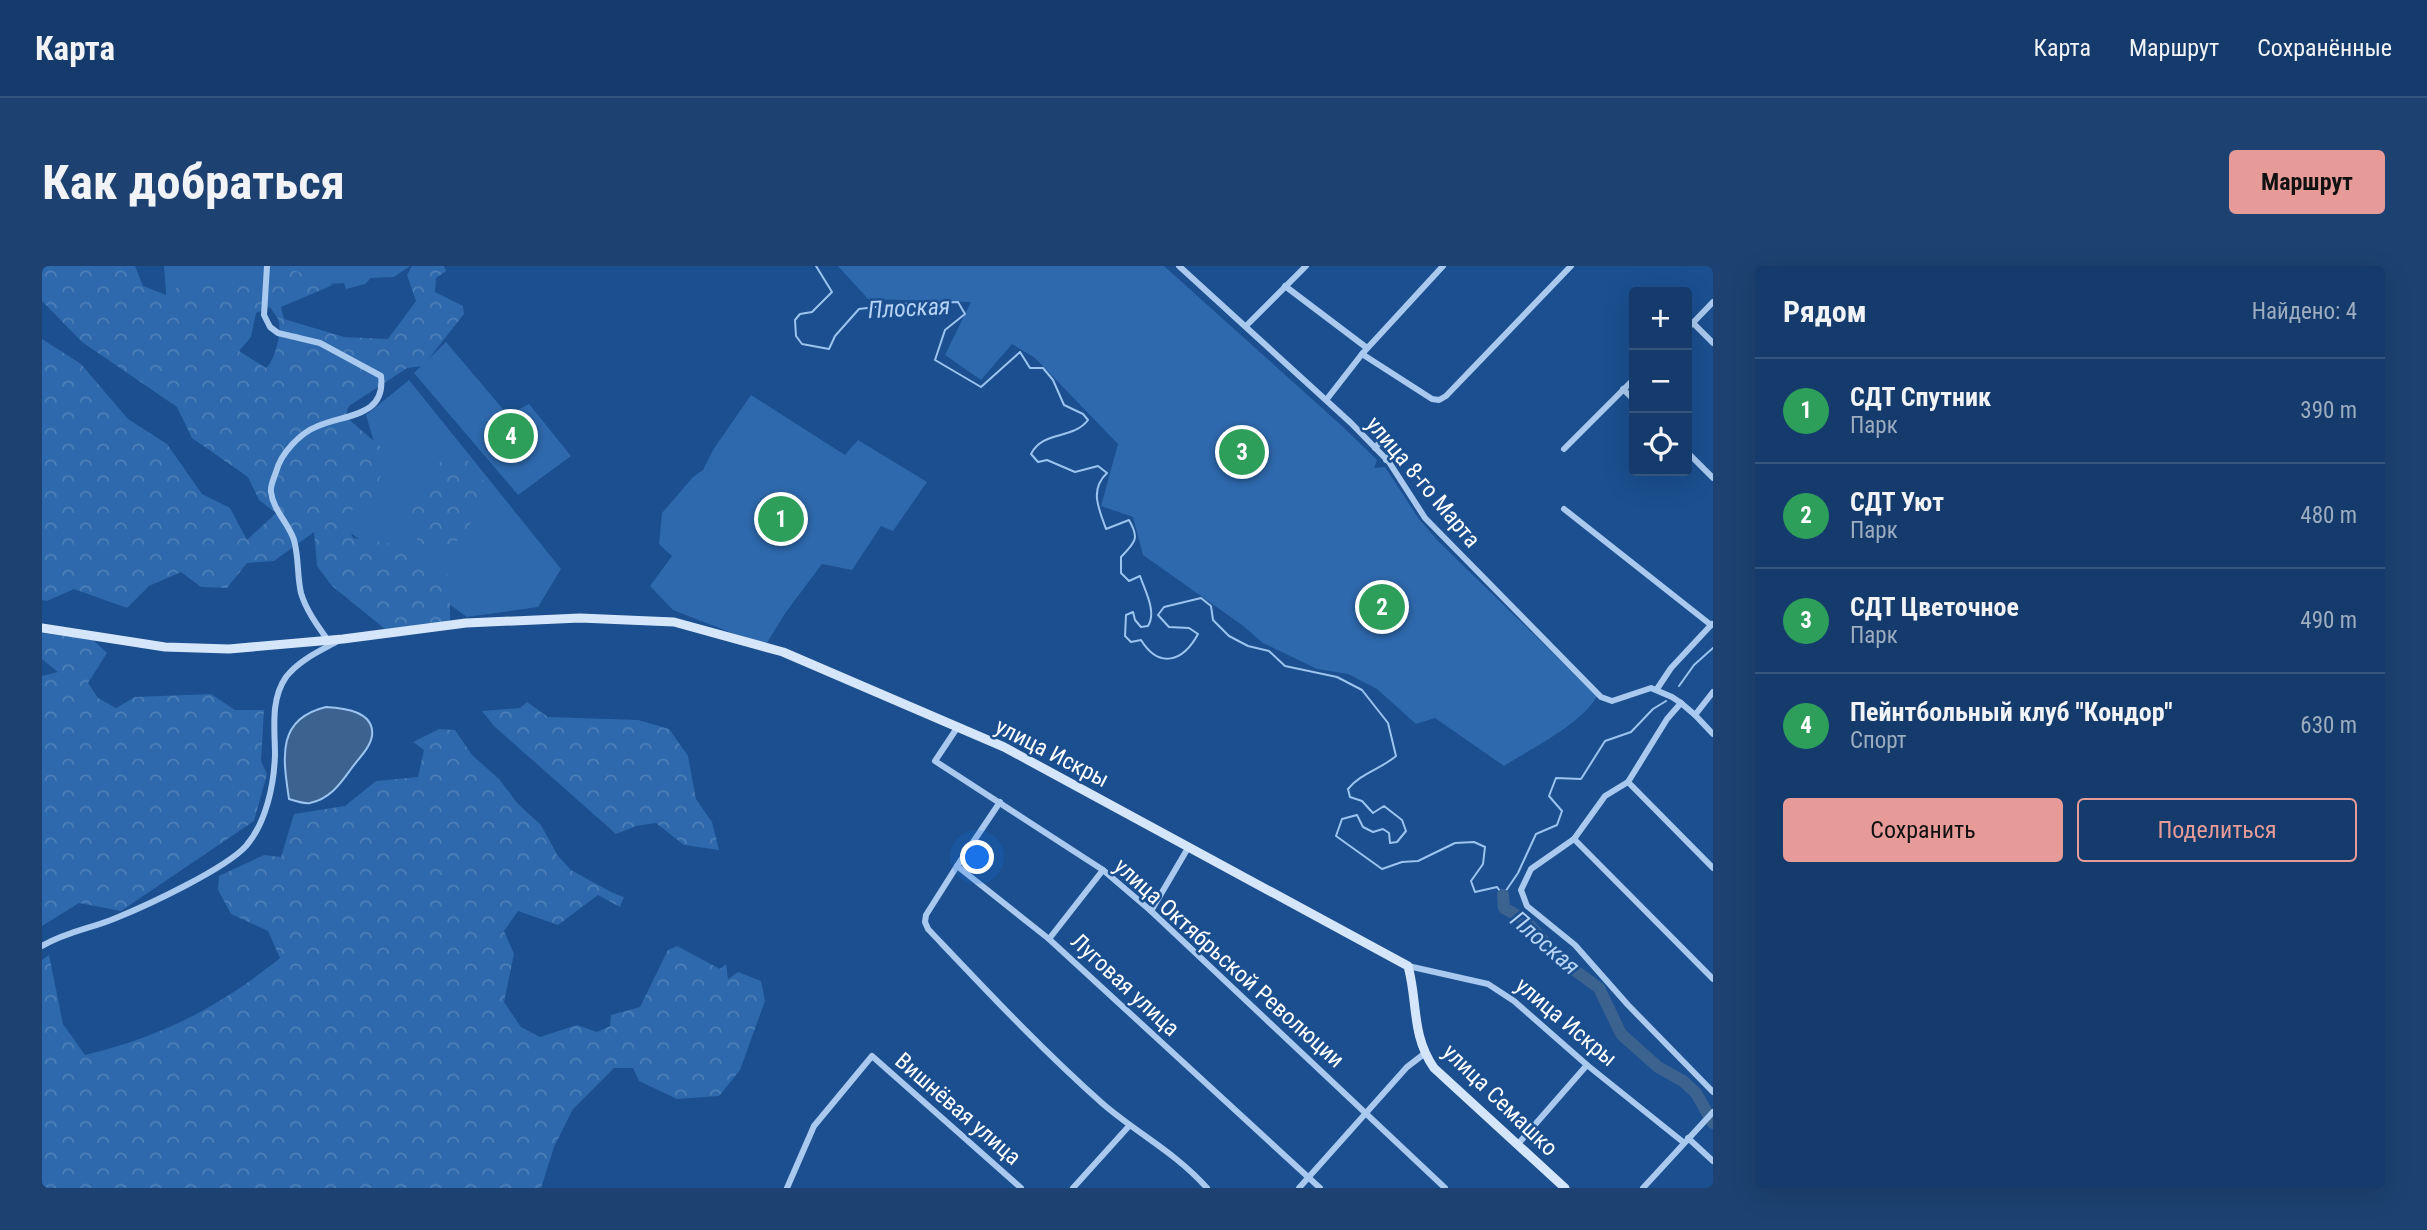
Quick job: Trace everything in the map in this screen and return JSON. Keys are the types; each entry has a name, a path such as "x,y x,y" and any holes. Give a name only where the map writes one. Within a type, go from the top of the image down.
{"main road":[{"name":"улица Искры","path":"42,628 165,647 229,649 343,639 466,623 580,618 674,622 783,652 1004,747 1408,966"},
{"name":"улица Семашко","path":"1408,966 1414,986 1416,1024 1424,1054 1434,1068 1564,1188"}],"street":[{"path":"267,266 264,315 270,327 278,333 320,343 381,376 383,389 371,407 351,418 318,426 293,443 278,464 270,491 293,536 299,560 301,592 310,614 327,639"},
{"path":"1246,326 1306,266"},
{"path":"1326,398 1364,351 1443,266"},
{"path":"1285,286 1364,351 1432,399 1439,400 1446,396 1571,266"},
{"name":"улица 8-го Марта","path":"1184,267 1326,398 1375,448 1425,518 1601,697 1612,701 1651,688 1657,689"},
{"path":"1713,302 1693,323 1713,343"},
{"path":"1564,449 1629,384"},
{"path":"1623,389 1629,395"},
{"path":"1375,448 1385,436"},
{"path":"1386,460 1397,447"},
{"path":"1692,457 1713,478"},
{"path":"1564,509 1712,624 1671,668 1657,689 1681,703 1713,734"},
{"path":"42,946 62,934 115,919 195,880 239,853 249,843 265,812 275,756 275,710 285,678 306,659 343,639"},
{"path":"1695,715 1713,692"},
{"path":"1681,703 1667,719 1628,782 1605,796 1574,838 1531,869 1521,890 1527,906 1575,945 1628,1005 1713,1092"},
{"name":"улица Октябрьской Революции","path":"957,728 935,761 1103,870 1151,911 1445,1188"},
{"path":"1628,782 1713,868"},
{"path":"1000,802 926,915 928,929 1052,1059 1129,1126 1167,1149 1207,1188"},
{"path":"1574,838 1713,979"},
{"path":"1151,911 1188,848"},
{"name":"Луговая улица","path":"957,866 1049,939 1320,1188"},
{"path":"1049,939 1103,870"},
{"name":"улица Искры","path":"1408,966 1488,984 1514,1001 1587,1065 1713,1161"},
{"path":"1299,1188 1407,1067 1424,1054"},
{"name":"Вишнёвая улица","path":"787,1188 814,1126 872,1056 1021,1188"},
{"path":"1518,1144 1587,1065"},
{"path":"1648,1186 1713,1112"},
{"path":"1073,1188 1129,1126"}],"green space":[{"path":"42,266 135,266 143,286 166,295 191,278 272,289 290,269 333,285 281,307 284,319 344,337 388,339 416,301 407,275 412,266 444,266 446,271 436,278 435,292 463,306 464,314 423,366 407,368 349,406 345,416 390,455 370,500 353,508 347,524 353,538 388,543 453,578 450,588 450,622 385,629 332,586 317,566 314,532 274,561 247,563 227,588 201,587 181,572 149,586 127,608 74,589 47,601 42,600 42,339 81,364 128,419 167,444 202,494 230,508 247,540 276,513 259,500 248,477 192,438 177,407 82,342 42,301","holes":["270,307 278,320 279,334 275,353 266,368 239,351 251,337 256,313"]},
{"path":"164,266 410,266 394,277 371,278 365,284 346,289 344,283 328,284 167,306"},
{"path":"838,266 1164,266 1342,426 1377,460 1374,468 1385,467 1419,519 1439,542 1597,696 1568,726 1504,766 1435,718 1416,724 1377,689 1348,674 1317,669 1263,643 1143,555 1133,517 1101,506 1118,444 1035,358 1012,344 981,380 945,355 971,302 868,299"},
{"path":"446,342 508,415 529,404 571,456 518,495 414,373"},
{"path":"409,380 561,569 538,607 467,617 334,521 380,463 366,415"},
{"path":"751,395 845,455 858,440 927,482 893,531 881,526 852,570 822,564 786,612 765,646 673,610 650,586 672,556 659,544 662,513 693,477 703,470 713,450"},
{"path":"450,450 471,463 493,494 447,554 418,542 408,515 417,491"},
{"path":"42,633 93,640 107,653 88,683 98,698 116,708 135,697 211,694 235,710 264,710 261,761 267,774 254,821 121,911 79,903 42,926 42,676 58,672 42,659"},
{"path":"527,702 548,717 638,720 669,729 688,756 696,799 712,822 719,850 684,845 656,823 636,826 616,834 494,726 482,711 520,708"},
{"path":"439,729 455,730 472,755 499,779 518,804 541,825 558,856 571,870 624,897 620,907 598,895 558,925 518,911 504,931 514,954 504,1002 521,1027 540,1037 577,1025 597,1032 610,1026 611,1015 640,1007 668,950 677,946 720,969 726,964 728,979 738,972 761,981 765,1001 740,1070 719,1096 677,1099 639,1081 633,1068 614,1068 573,1109 554,1147 541,1188 42,1188 42,960 49,955 63,1024 85,1055 139,1039 212,1005 280,958 268,931 231,914 218,890 219,876 264,855 281,857 294,814 345,806 376,781 418,777 424,750 413,742"}],"shaded area":[{"path":"326,707 349,710 363,716 372,728 371,740 343,780 329,794 310,803 289,799 285,769 286,742 298,721"}],"waterway":[{"name":"Плоская","path":"816,266 832,292 812,312 800,314 795,320 796,336 802,344 829,349 835,336 859,309 958,302 965,314 945,330 935,360 981,387 1020,352 1030,368 1043,368 1053,380 1064,405 1083,414 1088,420 1082,426 1043,441 1031,454 1038,462 1047,460 1075,472 1098,466 1107,473 1098,486 1097,500 1101,514 1106,529 1129,520 1135,536 1133,544 1121,557 1121,573 1129,581 1140,576 1151,608 1148,626 1141,627 1133,612 1126,615 1125,636 1131,642 1141,640 1155,655 1163,658 1178,656 1198,634 1189,628 1169,627 1158,615 1164,607 1201,598 1211,606 1213,620 1229,636 1248,646 1269,651 1285,666 1337,677 1362,690 1388,723 1396,756 1353,784 1348,789 1350,797 1362,801 1373,813 1384,806 1402,820 1406,831 1397,842 1390,843 1389,833 1383,829 1373,832 1363,827 1357,815 1342,819 1336,836 1382,869 1402,862 1418,861 1455,843 1474,842 1485,847 1483,864 1471,881 1475,892 1497,887 1503,895 1518,873 1536,834 1557,825 1562,811 1549,796 1556,778 1581,779 1605,741 1631,732 1653,709 1666,701"},
{"path":"1679,686 1694,665 1713,648"},
{"name":"Плоская","path":"1503,895 1504,908 1525,920 1562,961 1599,988 1621,1034 1658,1067 1683,1081 1696,1093 1713,1123"}],"place":[{"name":"Пейнтбольный клуб \"Кондор\"","path":"511,436"},
{"name":"СДТ Цветочное","path":"1242,452"},
{"name":"СДТ Спутник","path":"781,519"},
{"name":"СДТ Уют","path":"1382,607"}]}
